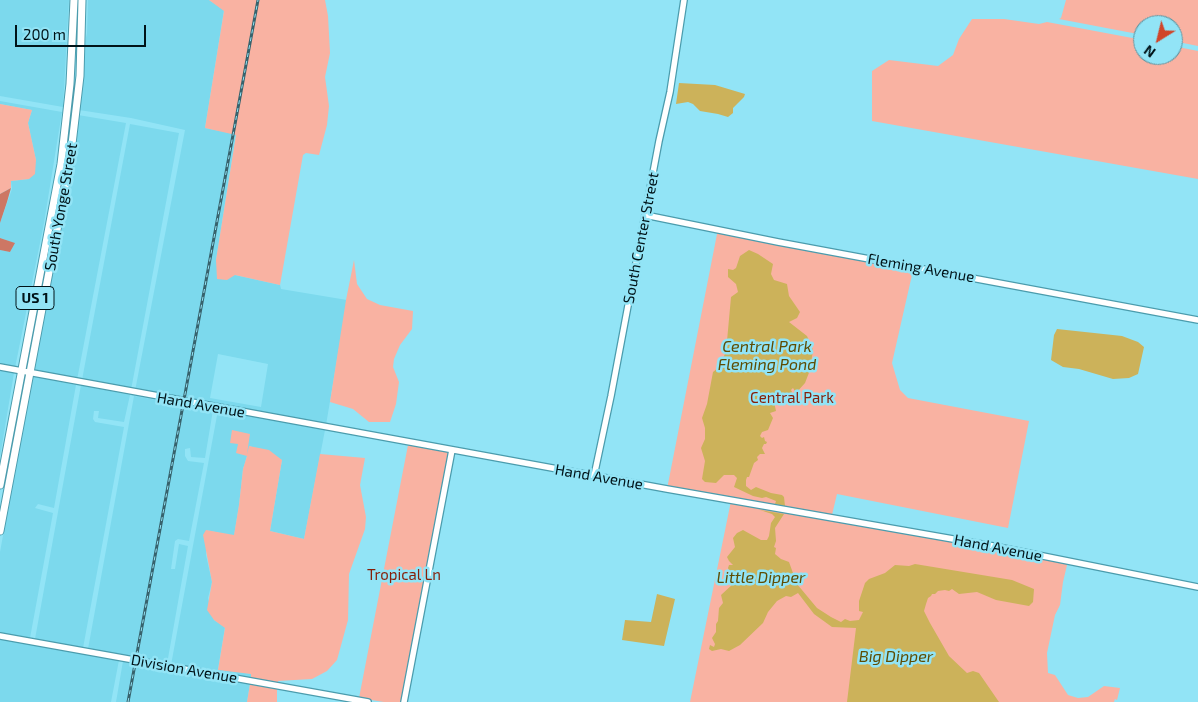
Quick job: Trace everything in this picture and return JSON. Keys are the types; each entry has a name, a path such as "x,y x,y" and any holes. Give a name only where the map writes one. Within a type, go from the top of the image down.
{"main road":[{"name":"South Yonge Street","path":"0,485 61,164 72,61 74,0"},
{"name":"South Yonge Street","path":"0,531 74,136 80,64 82,0"},
{"path":"46,240 51,244 48,266 49,274"},
{"path":"0,493 5,505"}],"street":[{"name":"South Center Street","path":"594,476 670,92 684,0"},
{"name":"Fleming Avenue","path":"645,215 778,242 1198,320"},
{"name":"Hand Avenue","path":"0,367 594,476 998,547 1198,587"},
{"path":"404,702 452,450"},
{"name":"Division Avenue","path":"0,636 368,702"}],"shaded area":[{"path":"0,0 69,0 63,107 0,96"},
{"path":"88,0 209,0 224,10 205,128 236,134 216,260 235,275 280,285 281,289 347,300 326,425 135,391 185,130 131,118 79,110 87,33","holes":["218,354 268,364 261,407 210,398"]},
{"path":"0,101 62,112 44,223 15,368 0,365 0,250 10,252 14,243 0,238 0,223 12,189 11,181 29,179 36,160 28,123 32,110 0,104"},
{"path":"78,115 126,123 77,380 33,371 62,221"},
{"path":"130,124 179,133 131,390 82,380"},
{"path":"11,188 7,202 0,223 0,194"},
{"path":"0,238 15,243 10,252 0,250"},
{"path":"0,370 14,373 0,457"},
{"path":"32,376 76,385 54,508 38,504 35,508 53,513 30,638 0,633 0,552"},
{"path":"81,385 130,395 124,422 98,418 99,411 94,411 93,419 95,422 124,427 83,648 35,639"},
{"path":"134,396 213,410 205,458 191,457 190,448 185,449 185,456 188,461 204,463 189,541 178,539 175,541 171,569 175,569 179,544 188,546 167,664 88,649"},
{"path":"218,410 325,430 304,539 270,531 282,460 250,446 243,469 234,536 206,530 206,555 212,582 208,598 214,620 225,627 218,669 252,674 251,679 171,665"},
{"path":"0,638 119,660 111,702 0,702"},
{"path":"123,661 250,684 247,702 116,702"}],"green space":[{"path":"209,0 325,0 330,53 325,77 329,106 327,125 319,155 306,153 303,155 280,285 235,275 227,280 217,279 216,260 236,135 205,128 224,11"},
{"path":"1066,0 1198,0 1198,46 1183,43 1183,15 1133,15 1133,33 1059,19 1061,18"},
{"path":"972,19 1004,19 1039,24 1047,22 1133,38 1133,65 1183,65 1183,48 1198,51 1198,179 872,121 872,71 889,60 938,66 953,55 959,39"},
{"path":"0,104 32,110 28,123 36,160 35,174 29,179 11,181 11,188 0,194"},
{"name":"Central Park","path":"718,229 914,266 892,363 900,390 908,398 1029,421 1008,528 837,494 831,519 1068,561 1060,605 1055,615 1047,653 1048,673 1055,675 1068,695 1078,698 1088,697 1104,686 1120,688 1117,700 1115,699 1114,702 690,702 731,501 667,489"},
{"path":"354,260 357,284 367,299 380,305 413,311 412,329 400,345 394,359 393,367 399,382 396,404 390,422 369,422 353,409 330,402"},
{"path":"232,430 250,434 247,454 249,446 269,450 282,460 270,531 304,539 320,454 365,458 360,485 366,517 365,529 349,574 348,620 337,660 327,671 312,679 278,681 278,684 251,679 251,674 218,670 225,628 214,620 207,610 212,582 203,535 206,530 234,535 243,469 247,456 236,453 238,444 230,443"},
{"name":"Tropical Ln","path":"408,445 449,452 401,702 384,702 359,698"},
{"path":"250,684 277,689 277,702 247,702"}],"water":[{"path":"679,83 715,85 745,94 733,108 733,113 728,117 700,111 688,102 676,104"},
{"name":"Central Park Fleming Pond","path":"749,250 773,264 771,274 774,280 787,284 789,296 800,312 797,318 789,322 807,336 813,350 810,370 805,383 796,393 793,388 784,401 776,400 774,402 776,411 770,413 773,418 768,430 762,432 760,436 764,437 767,442 762,448 765,454 760,454 757,457 758,460 754,463 746,480 746,486 751,490 756,487 782,495 785,506 775,504 776,501 766,497 753,496 734,487 737,478 734,475 724,475 716,483 705,482 702,479 705,461 701,448 705,439 705,428 702,418 707,404 713,372 718,368 726,352 731,297 738,292 736,284 728,277 728,269 733,270 736,268 740,256"},
{"path":"1057,329 1122,336 1138,342 1144,347 1138,374 1129,378 1113,379 1079,369 1063,367 1051,360 1054,335"},
{"name":"Big Dipper","path":"760,510 784,514 775,528 775,554 789,562 797,584 817,608 841,622 845,619 850,621 859,620 863,612 859,611 859,601 865,583 869,579 885,573 895,565 909,566 915,564 1012,580 1034,589 1033,602 1029,606 996,600 977,592 959,594 952,589 932,594 926,604 924,611 949,656 967,673 973,671 979,673 999,702 847,702 856,628 832,627 814,614 798,593 777,601 768,612 763,623 740,645 729,651 721,649 712,651 709,649 710,645 714,647 715,644 712,638 716,632 719,608 723,603 721,595 734,583 734,581 728,578 731,575 728,568 729,565 733,565 727,557 735,547 733,538 743,530 761,540 767,540 769,536 771,523 775,517"},
{"path":"657,594 675,599 664,646 622,640 625,620 651,622"}],"railway":[{"path":"128,702 258,0"}],"water label":[{"name":"Little Dipper","path":"761,578"}]}
